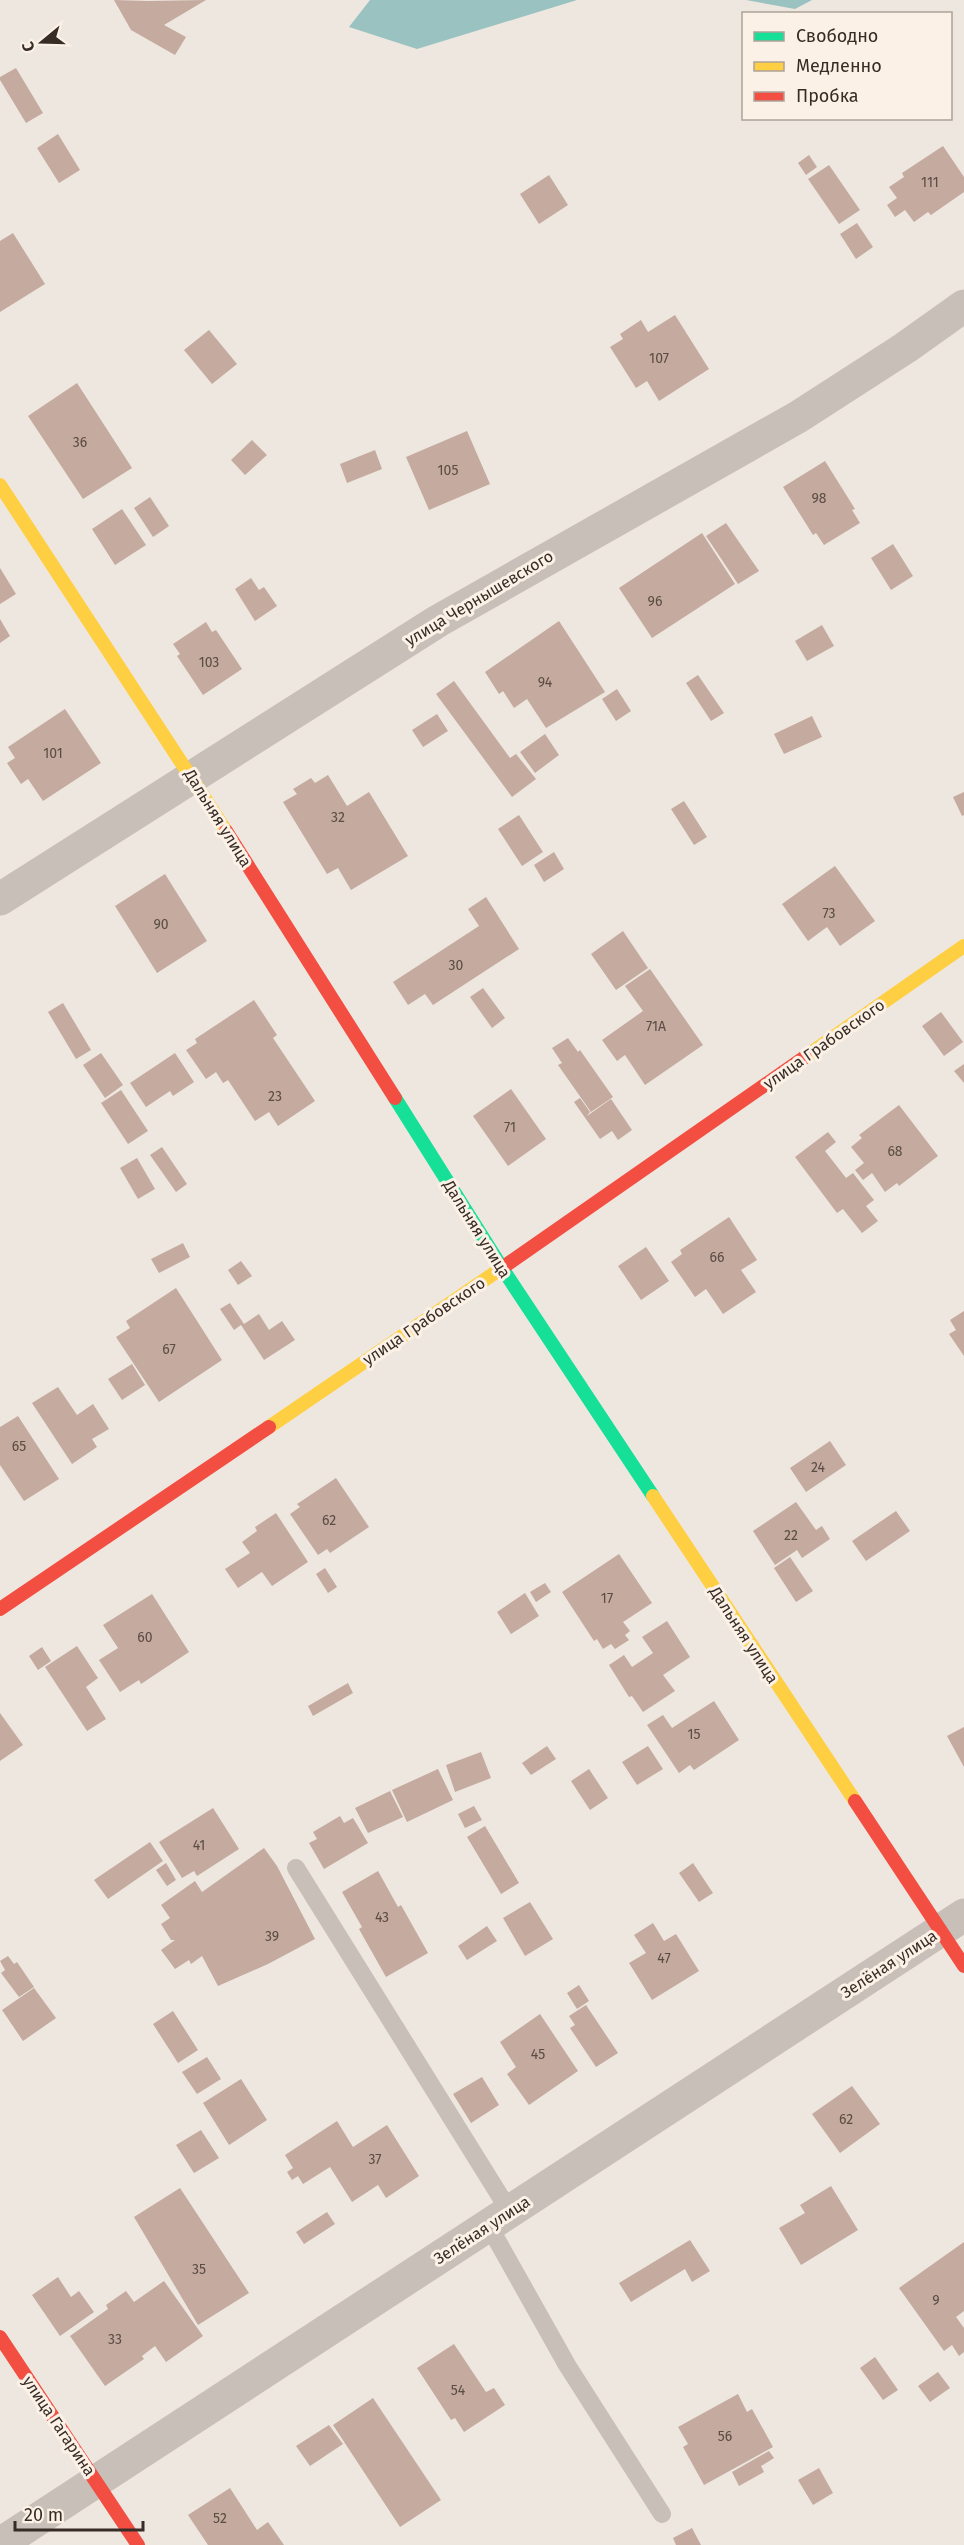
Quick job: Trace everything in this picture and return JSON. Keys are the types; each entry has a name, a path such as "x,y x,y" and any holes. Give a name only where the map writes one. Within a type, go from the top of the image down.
{"street":[{"name":"улица Чернышевского","path":"0,899 438,621 798,417 964,306"},
{"name":"Дальняя улица","path":"0,485 192,777 502,1268 952,1923 964,1966"},
{"name":"улица Грабовского","path":"0,1609 502,1268 964,946"},
{"name":"Зелёная улица","path":"0,2544 952,1923"},
{"name":"улица Гагарина","path":"0,2337 138,2545"}],"lane":[{"path":"296,1868 499,2219 567,2365 662,2514"}],"water":[{"path":"370,0 577,0 417,49 349,27"},
{"path":"746,0 812,0 795,9"}],"building":[{"path":"114,0 206,0 164,25 186,37 175,55 131,30"},
{"path":"16,68 43,113 26,123 0,80 0,77"},
{"path":"58,134 80,170 59,183 37,148"},
{"path":"943,146 964,177 964,192 931,215 928,212 914,222 905,210 895,217 887,205 897,198 889,187 904,177 902,173"},
{"path":"809,155 817,167 806,175 798,163"},
{"path":"829,165 860,210 839,224 808,179"},
{"path":"549,175 568,205 539,224 520,194"},
{"path":"857,223 873,247 856,259 840,234"},
{"path":"13,233 45,284 0,312 0,241"},
{"path":"675,315 709,369 659,401 647,381 636,388 610,347 623,339 620,334 641,320 648,332"},
{"path":"209,330 237,364 212,384 184,350"},
{"path":"77,383 132,468 83,499 28,416"},
{"path":"467,431 490,484 429,510 406,457"},
{"path":"252,440 267,455 245,475 231,460"},
{"path":"375,450 382,469 347,483 340,464"},
{"path":"825,461 855,509 852,510 860,523 824,545 816,533 813,535 783,487"},
{"path":"150,497 169,526 153,537 134,508"},
{"path":"122,509 146,545 115,565 92,529"},
{"path":"726,523 759,571 738,584 706,536"},
{"path":"702,533 735,584 652,638 619,588"},
{"path":"893,544 913,576 891,590 871,558"},
{"path":"0,568 16,594 0,604"},
{"path":"251,578 259,590 264,587 277,606 255,621 235,589"},
{"path":"0,619 10,636 0,643"},
{"path":"559,621 605,692 546,728 527,699 514,708 503,691 499,694 485,672"},
{"path":"206,622 212,632 216,630 242,669 203,695 177,656 180,654 173,644"},
{"path":"822,625 834,646 807,661 795,641"},
{"path":"698,675 724,713 711,721 686,683"},
{"path":"454,681 510,758 516,754 536,779 512,797 436,694"},
{"path":"617,689 631,711 616,721 602,699"},
{"path":"65,709 101,763 43,801 28,779 21,784 7,763 15,758 8,747"},
{"path":"437,714 448,731 423,747 412,730"},
{"path":"812,716 822,737 784,754 774,734"},
{"path":"545,734 559,755 535,773 520,752"},
{"path":"328,775 347,806 369,792 408,856 351,890 338,868 327,874 283,802 297,794 293,789 311,778 315,783"},
{"path":"964,792 964,815 962,816 953,797"},
{"path":"684,801 707,837 694,845 671,809"},
{"path":"519,815 543,852 522,866 498,829"},
{"path":"554,852 564,869 544,882 534,865"},
{"path":"835,866 875,921 840,946 827,927 808,941 782,904"},
{"path":"165,874 207,941 157,973 115,906"},
{"path":"486,897 519,949 433,1005 425,994 408,1005 393,982 479,926 468,909"},
{"path":"623,931 648,968 616,990 591,954"},
{"path":"650,969 703,1045 645,1085 625,1055 617,1061 602,1040 643,1011 625,986"},
{"path":"483,988 505,1018 492,1028 470,997"},
{"path":"254,1000 277,1035 273,1038 315,1101 278,1126 269,1112 255,1121 228,1080 223,1083 216,1072 206,1079 186,1050 197,1043 195,1039"},
{"path":"63,1003 91,1050 76,1059 48,1012"},
{"path":"941,1012 963,1042 944,1056 922,1026"},
{"path":"568,1038 578,1052 580,1050 613,1097 591,1112 558,1065 562,1063 552,1048"},
{"path":"101,1053 123,1085 105,1098 83,1065"},
{"path":"175,1053 194,1082 173,1096 170,1091 146,1107 130,1083"},
{"path":"964,1064 964,1083 954,1071"},
{"path":"511,1089 546,1139 508,1166 473,1116"},
{"path":"121,1090 148,1131 128,1144 101,1103"},
{"path":"580,1098 590,1112 587,1116 611,1099 632,1130 618,1140 612,1131 600,1139 574,1102"},
{"path":"899,1105 938,1156 899,1186 897,1183 885,1192 872,1173 863,1180 855,1170 864,1163 851,1147 862,1138 859,1135"},
{"path":"828,1132 836,1142 825,1151 846,1178 853,1173 874,1200 866,1206 878,1221 862,1233 843,1209 837,1213 795,1157"},
{"path":"162,1147 187,1184 176,1192 150,1155"},
{"path":"137,1158 155,1189 138,1199 120,1168"},
{"path":"729,1217 757,1260 741,1270 756,1292 723,1314 706,1289 695,1297 671,1262 682,1254 680,1250"},
{"path":"183,1243 190,1257 159,1273 151,1259"},
{"path":"646,1247 669,1281 641,1300 618,1266"},
{"path":"241,1261 252,1276 238,1285 228,1270"},
{"path":"176,1288 222,1360 159,1402 116,1337 130,1328 126,1321"},
{"path":"230,1303 244,1324 259,1314 269,1330 282,1321 295,1340 264,1360 241,1325 234,1330 220,1309"},
{"path":"964,1311 964,1356 949,1334 956,1330 950,1320"},
{"path":"132,1364 145,1385 122,1400 108,1379"},
{"path":"58,1387 77,1415 93,1404 109,1429 92,1439 97,1447 72,1464 32,1403"},
{"path":"18,1416 59,1479 24,1501 0,1465 0,1427"},
{"path":"830,1441 846,1465 806,1492 790,1468"},
{"path":"336,1478 369,1527 330,1553 327,1549 318,1555 290,1514 300,1507 297,1504"},
{"path":"796,1502 816,1530 822,1526 830,1539 802,1558 797,1550 775,1565 753,1531"},
{"path":"896,1511 910,1531 866,1561 852,1541"},
{"path":"276,1513 308,1562 272,1586 262,1572 238,1588 225,1569 250,1553 242,1542 257,1531 255,1527"},
{"path":"619,1554 652,1603 623,1622 630,1631 625,1635 629,1640 615,1649 611,1644 603,1649 597,1639 594,1641 562,1592"},
{"path":"790,1557 813,1591 796,1602 774,1568"},
{"path":"325,1568 337,1587 328,1593 316,1574"},
{"path":"545,1583 551,1592 536,1602 530,1592"},
{"path":"525,1593 539,1616 511,1634 497,1612"},
{"path":"152,1594 189,1652 141,1684 139,1680 120,1692 99,1660 118,1648 103,1625"},
{"path":"667,1621 690,1657 663,1675 675,1691 643,1712 632,1696 629,1697 609,1665 624,1655 632,1667 653,1653 642,1637"},
{"path":"77,1646 98,1678 86,1687 106,1719 87,1731 45,1667"},
{"path":"42,1647 51,1661 38,1670 29,1656"},
{"path":"348,1683 353,1693 313,1716 308,1706"},
{"path":"714,1701 739,1740 694,1770 690,1765 679,1773 647,1725 663,1715 672,1728"},
{"path":"0,1713 23,1745 0,1761"},
{"path":"964,1727 964,1767 947,1736"},
{"path":"547,1746 556,1759 531,1775 522,1763"},
{"path":"648,1746 663,1769 637,1785 622,1762"},
{"path":"481,1752 491,1778 455,1792 446,1765"},
{"path":"438,1769 453,1800 407,1822 392,1790"},
{"path":"589,1769 608,1798 590,1810 571,1781"},
{"path":"390,1791 403,1817 368,1833 355,1808"},
{"path":"474,1806 482,1820 465,1828 458,1814"},
{"path":"213,1808 239,1849 197,1876 194,1871 182,1878 159,1842"},
{"path":"340,1816 344,1823 353,1818 368,1843 324,1869 309,1843 317,1839 313,1832"},
{"path":"485,1826 519,1883 501,1894 467,1837"},
{"path":"150,1842 163,1861 108,1899 94,1880"},
{"path":"264,1848 277,1866 315,1939 268,1964 218,1986 202,1956 191,1964 189,1960 175,1969 161,1950 175,1940 171,1940 161,1924 170,1918 161,1905 195,1881 202,1892"},
{"path":"166,1863 176,1880 167,1886 156,1870"},
{"path":"693,1863 713,1893 699,1902 679,1873"},
{"path":"378,1871 398,1907 401,1905 428,1953 386,1977 359,1929 362,1927 342,1892"},
{"path":"530,1902 553,1939 525,1956 503,1918"},
{"path":"653,1923 664,1941 676,1934 699,1971 652,2000 629,1963 646,1953 634,1935"},
{"path":"487,1926 497,1941 467,1960 458,1946"},
{"path":"8,1956 14,1964 17,1962 34,1987 19,1997 1,1973 5,1970 0,1961"},
{"path":"579,1985 589,2001 577,2009 567,1993"},
{"path":"34,1988 56,2018 23,2041 2,2010"},
{"path":"586,2005 618,2053 596,2067 570,2028 575,2025 569,2016"},
{"path":"173,2011 198,2050 178,2063 153,2024"},
{"path":"540,2014 578,2071 529,2105 507,2074 516,2067 500,2042"},
{"path":"207,2057 221,2079 197,2094 182,2072"},
{"path":"482,2077 499,2105 471,2123 453,2094"},
{"path":"241,2079 267,2120 229,2145 203,2103"},
{"path":"852,2086 880,2124 840,2153 812,2114"},
{"path":"337,2121 353,2147 387,2125 419,2176 386,2198 378,2185 352,2202 330,2167 303,2184 298,2176 292,2180 287,2172 293,2168 285,2155"},
{"path":"201,2130 219,2158 194,2173 176,2145"},
{"path":"831,2186 858,2230 801,2265 779,2228 805,2213 800,2205"},
{"path":"180,2188 249,2293 198,2325 134,2217"},
{"path":"327,2212 335,2224 304,2244 296,2232"},
{"path":"690,2240 710,2271 692,2282 685,2269 631,2302 619,2283"},
{"path":"964,2242 964,2311 956,2317 964,2328 964,2352 959,2356 952,2345 944,2351 899,2288"},
{"path":"58,2277 71,2297 79,2291 94,2312 60,2336 32,2295"},
{"path":"164,2281 203,2336 166,2362 155,2346 142,2356 144,2359 105,2386 70,2336 108,2309 106,2305 126,2291 134,2302"},
{"path":"454,2344 486,2392 494,2388 505,2405 464,2432 455,2418 451,2420 417,2368"},
{"path":"875,2357 898,2390 883,2400 860,2368"},
{"path":"938,2372 950,2388 930,2402 918,2386"},
{"path":"738,2394 747,2412 752,2409 773,2447 704,2485 683,2447 688,2444 678,2427"},
{"path":"373,2398 441,2500 400,2527 333,2425"},
{"path":"329,2425 343,2444 310,2466 296,2446"},
{"path":"769,2451 774,2458 761,2466 764,2472 739,2486 732,2472"},
{"path":"819,2468 833,2493 813,2505 798,2480"},
{"path":"230,2488 257,2530 268,2522 284,2545 208,2545 188,2515"},
{"path":"692,2528 701,2545 676,2545 673,2538"}],"traffic: fast":[{"path":"395,1098 502,1268 653,1496"}],"traffic: slow":[{"path":"0,485 226,831"},
{"path":"805,1057 964,946"},
{"path":"269,1427 499,1270"},
{"path":"653,1496 855,1801"}],"traffic: jam":[{"path":"226,831 395,1098"},
{"path":"499,1270 805,1057"},
{"path":"0,1609 269,1427"},
{"path":"855,1801 964,1966"},
{"path":"0,2337 138,2545"}]}
